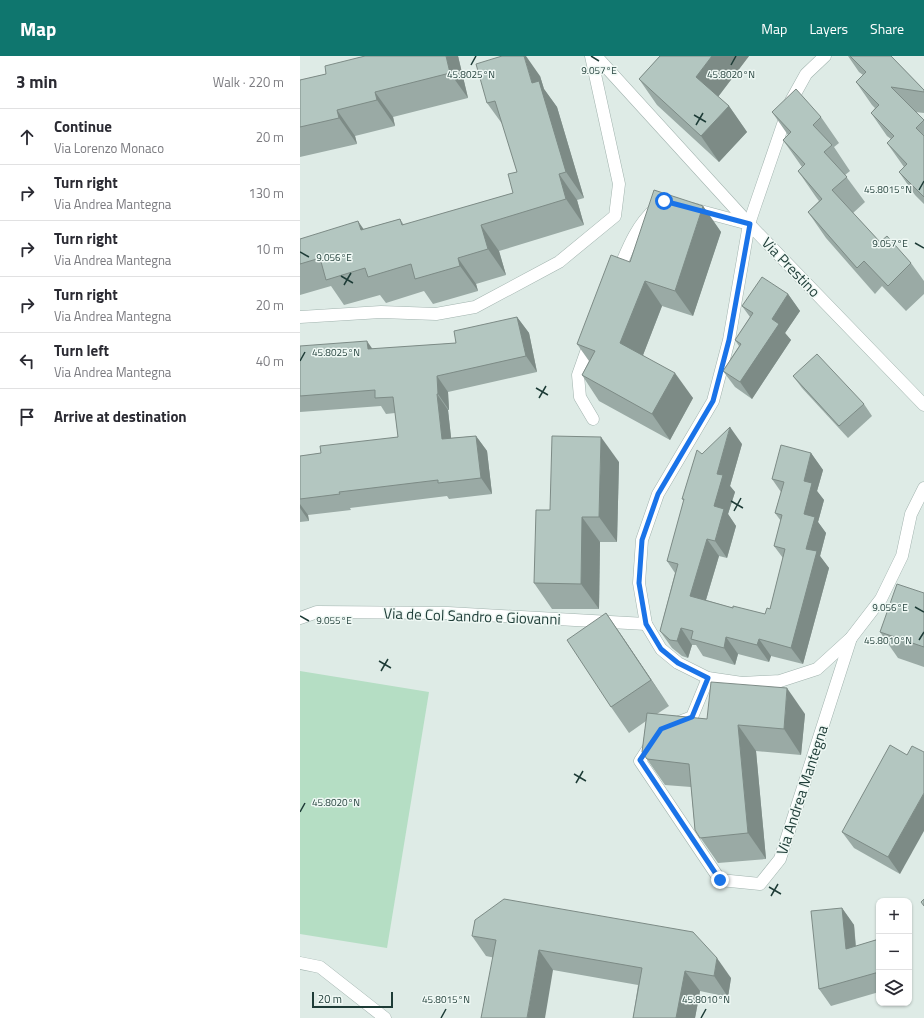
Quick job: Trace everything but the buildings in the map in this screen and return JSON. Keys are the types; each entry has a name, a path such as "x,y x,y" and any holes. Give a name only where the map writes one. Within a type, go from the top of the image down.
{"street":[{"path":"300,317 380,312 436,314 475,307 559,262 615,216 618,184 591,56"},
{"name":"Via Prestino","path":"596,56 750,224 924,405"},
{"name":"Via Andrea Mantegna","path":"825,56 806,74 791,102 750,224 729,340 713,401 658,494 642,540 639,583 646,624 661,649 678,663 708,678 742,683 780,681 817,669 851,638 881,599 902,556 911,514 924,488"},
{"path":"614,282 632,238 646,217 664,201"},
{"path":"679,205 750,224"},
{"path":"593,334 578,375 580,397 594,418"},
{"name":"Via de Col Sandro e Giovanni","path":"300,618 317,612 448,613 646,624"},
{"name":"Via Andrea Mantegna","path":"708,678 692,717 664,728 640,760 720,880 760,884 780,859 851,638"},
{"path":"300,963 320,967 385,1018"}],"green space":[{"path":"300,671 429,692 387,948 300,934"}],"route":[{"path":"664,201 750,224 729,340 713,401 658,494 642,540 639,583 646,624 661,649 678,663 708,678 692,717 661,729 640,760 720,880"}]}
